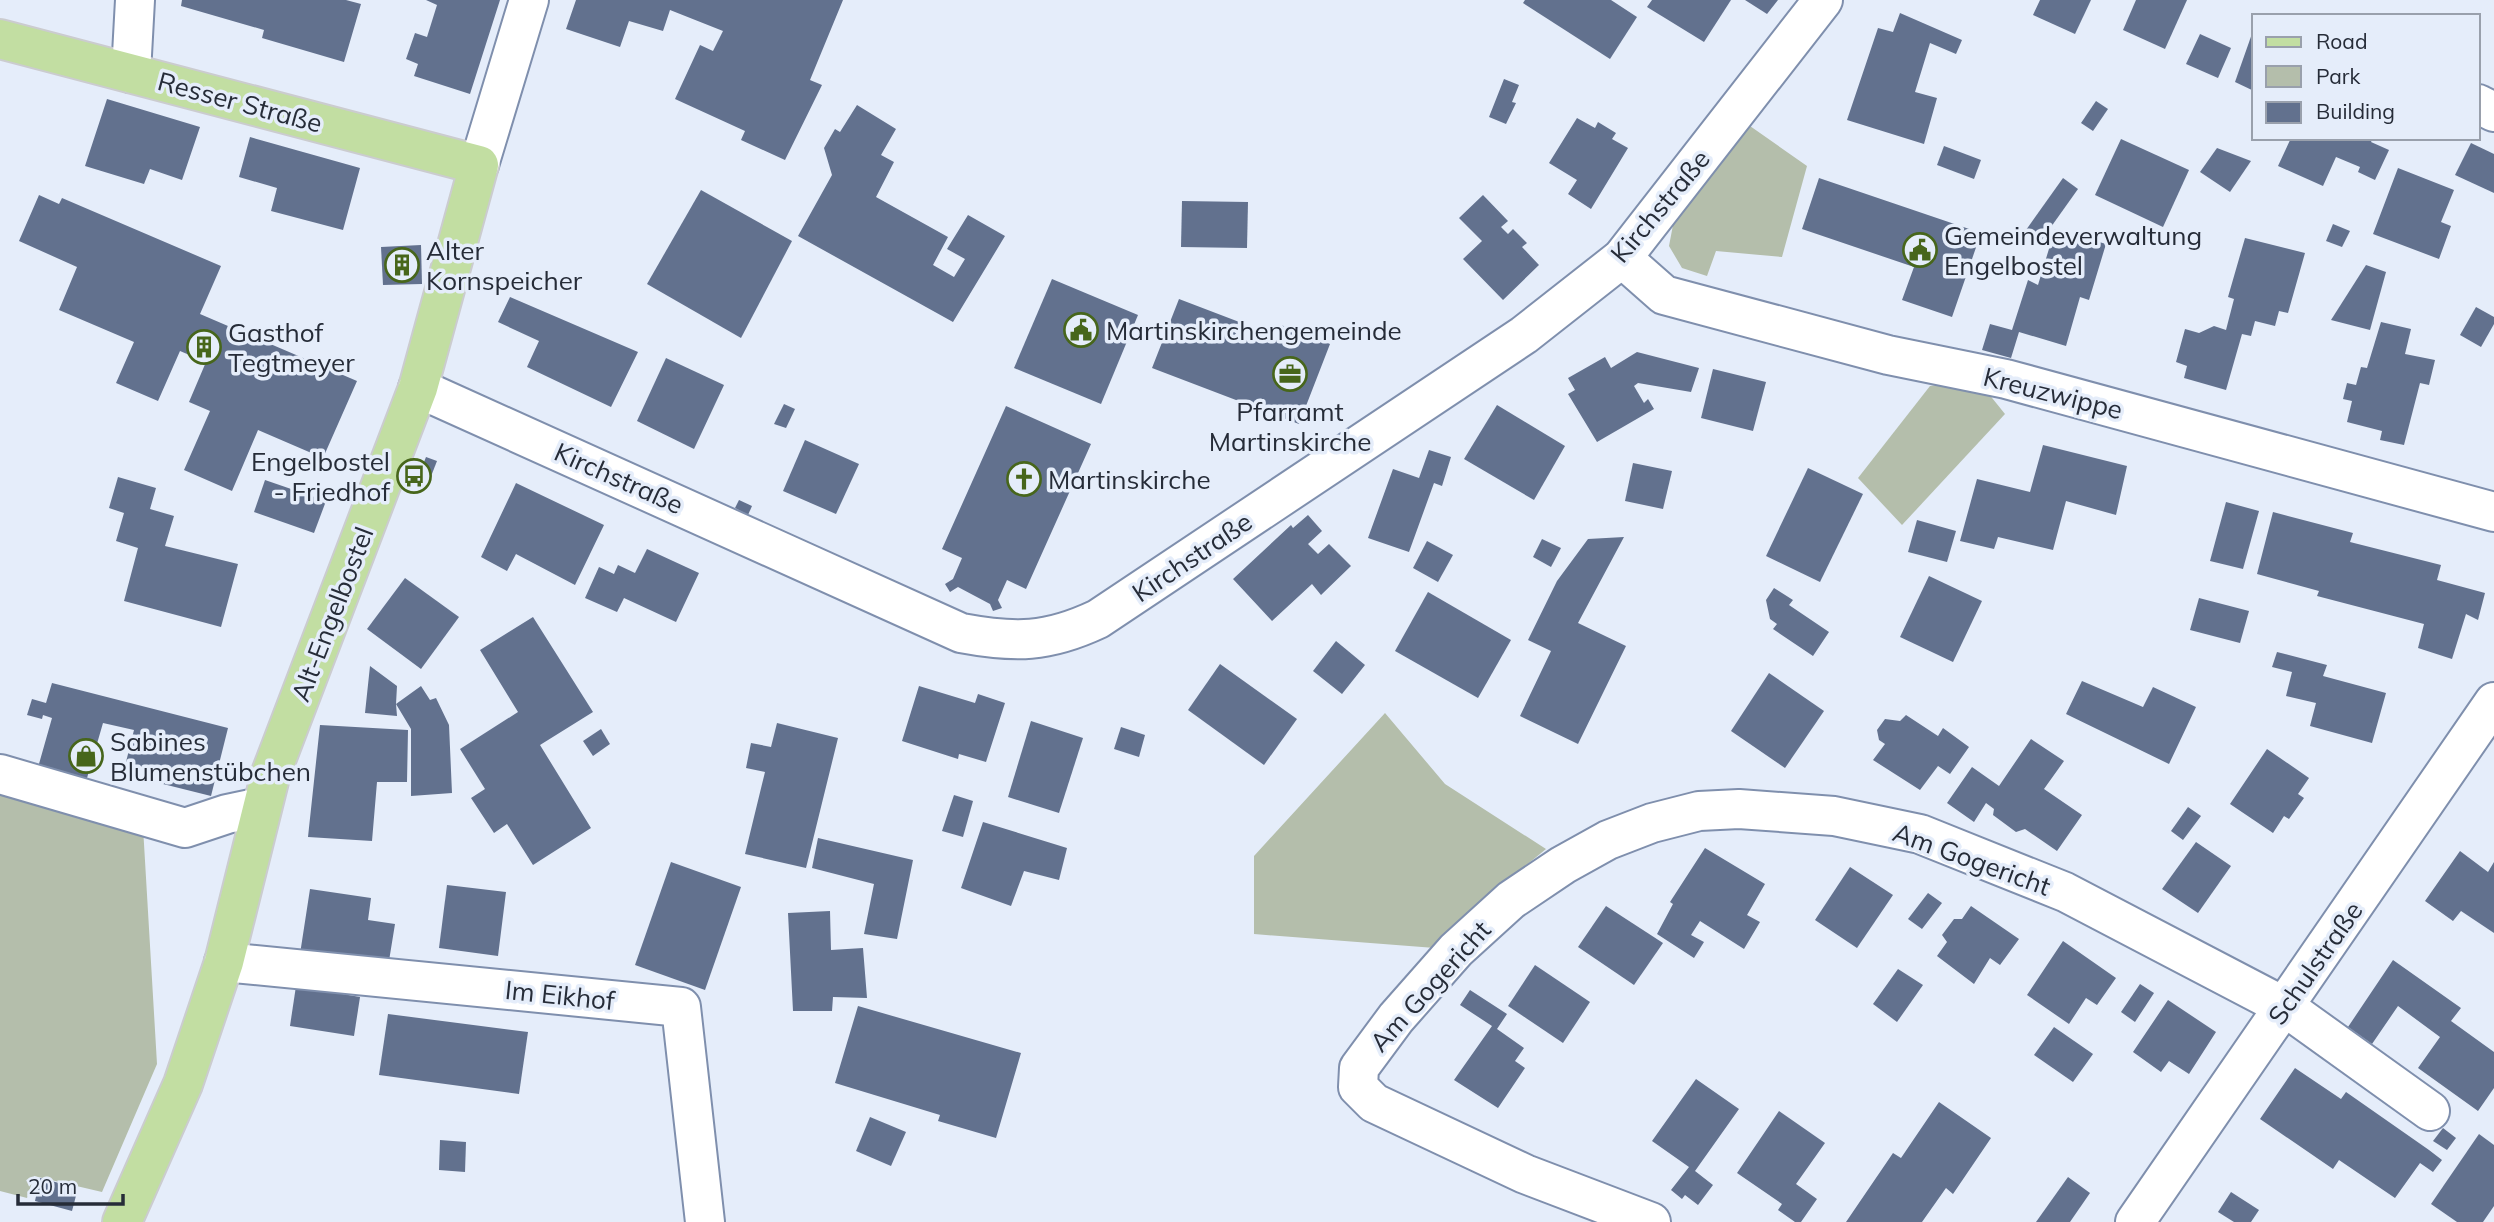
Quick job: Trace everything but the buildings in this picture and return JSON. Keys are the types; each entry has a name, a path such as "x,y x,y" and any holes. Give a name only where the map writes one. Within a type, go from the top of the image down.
{"main road":[{"name":"Resser Straße","path":"0,39 479,165"},
{"name":"Alt-Engelbostel","path":"133,1218 225,962 260,807 271,773 418,388 479,165"}],"street":[{"path":"131,73 135,0"},
{"name":"Alt-Engelbostel","path":"479,165 529,0"},
{"name":"Kirchstraße","path":"418,388 961,633 999,640 1035,641 1068,634 1098,619 1524,335 1622,258 1823,0"},
{"name":"Kreuzwippe","path":"1622,258 1664,295 1888,355 2006,379 2494,512"},
{"name":"Schulstraße","path":"2135,1222 2494,702"},
{"path":"0,774 185,828 227,814 260,807"},
{"name":"Am Gogericht","path":"1651,1222 1500,1162 1374,1104 1358,1087 1359,1068 1396,1018 1456,950 1511,900 1563,865 1608,840 1651,823 1699,811 1740,809 1834,816 1920,834 2065,892 2285,1007 2430,1111"},
{"name":"Im Eikhof","path":"225,962 681,1007 705,1222"}],"green space":[{"path":"1750,126 1807,166 1782,257 1716,251 1707,276 1682,268 1669,246 1673,225"},
{"path":"1968,380 1980,383 2005,414 1902,525 1858,478 1930,386"},
{"path":"1385,713 1445,784 1546,849 1473,909 1435,948 1254,934 1254,856"},
{"path":"0,786 143,827 157,1064 102,1192 34,1176 27,1198 0,1191"}],"place":[{"name":"Gemeindeverwaltung Engelbostel","path":"1920,250"},
{"name":"Alter Kornspeicher","path":"402,265"},
{"name":"Martinskirchengemeinde","path":"1081,330"},
{"name":"Gasthof Tegtmeyer","path":"204,347"},
{"name":"Pfarramt Martinskirche","path":"1290,374"},
{"name":"Engelbostel - Friedhof","path":"414,476"},
{"name":"Martinskirche","path":"1024,479"},
{"name":"Sabines Blumenstübchen","path":"86,756"}]}
